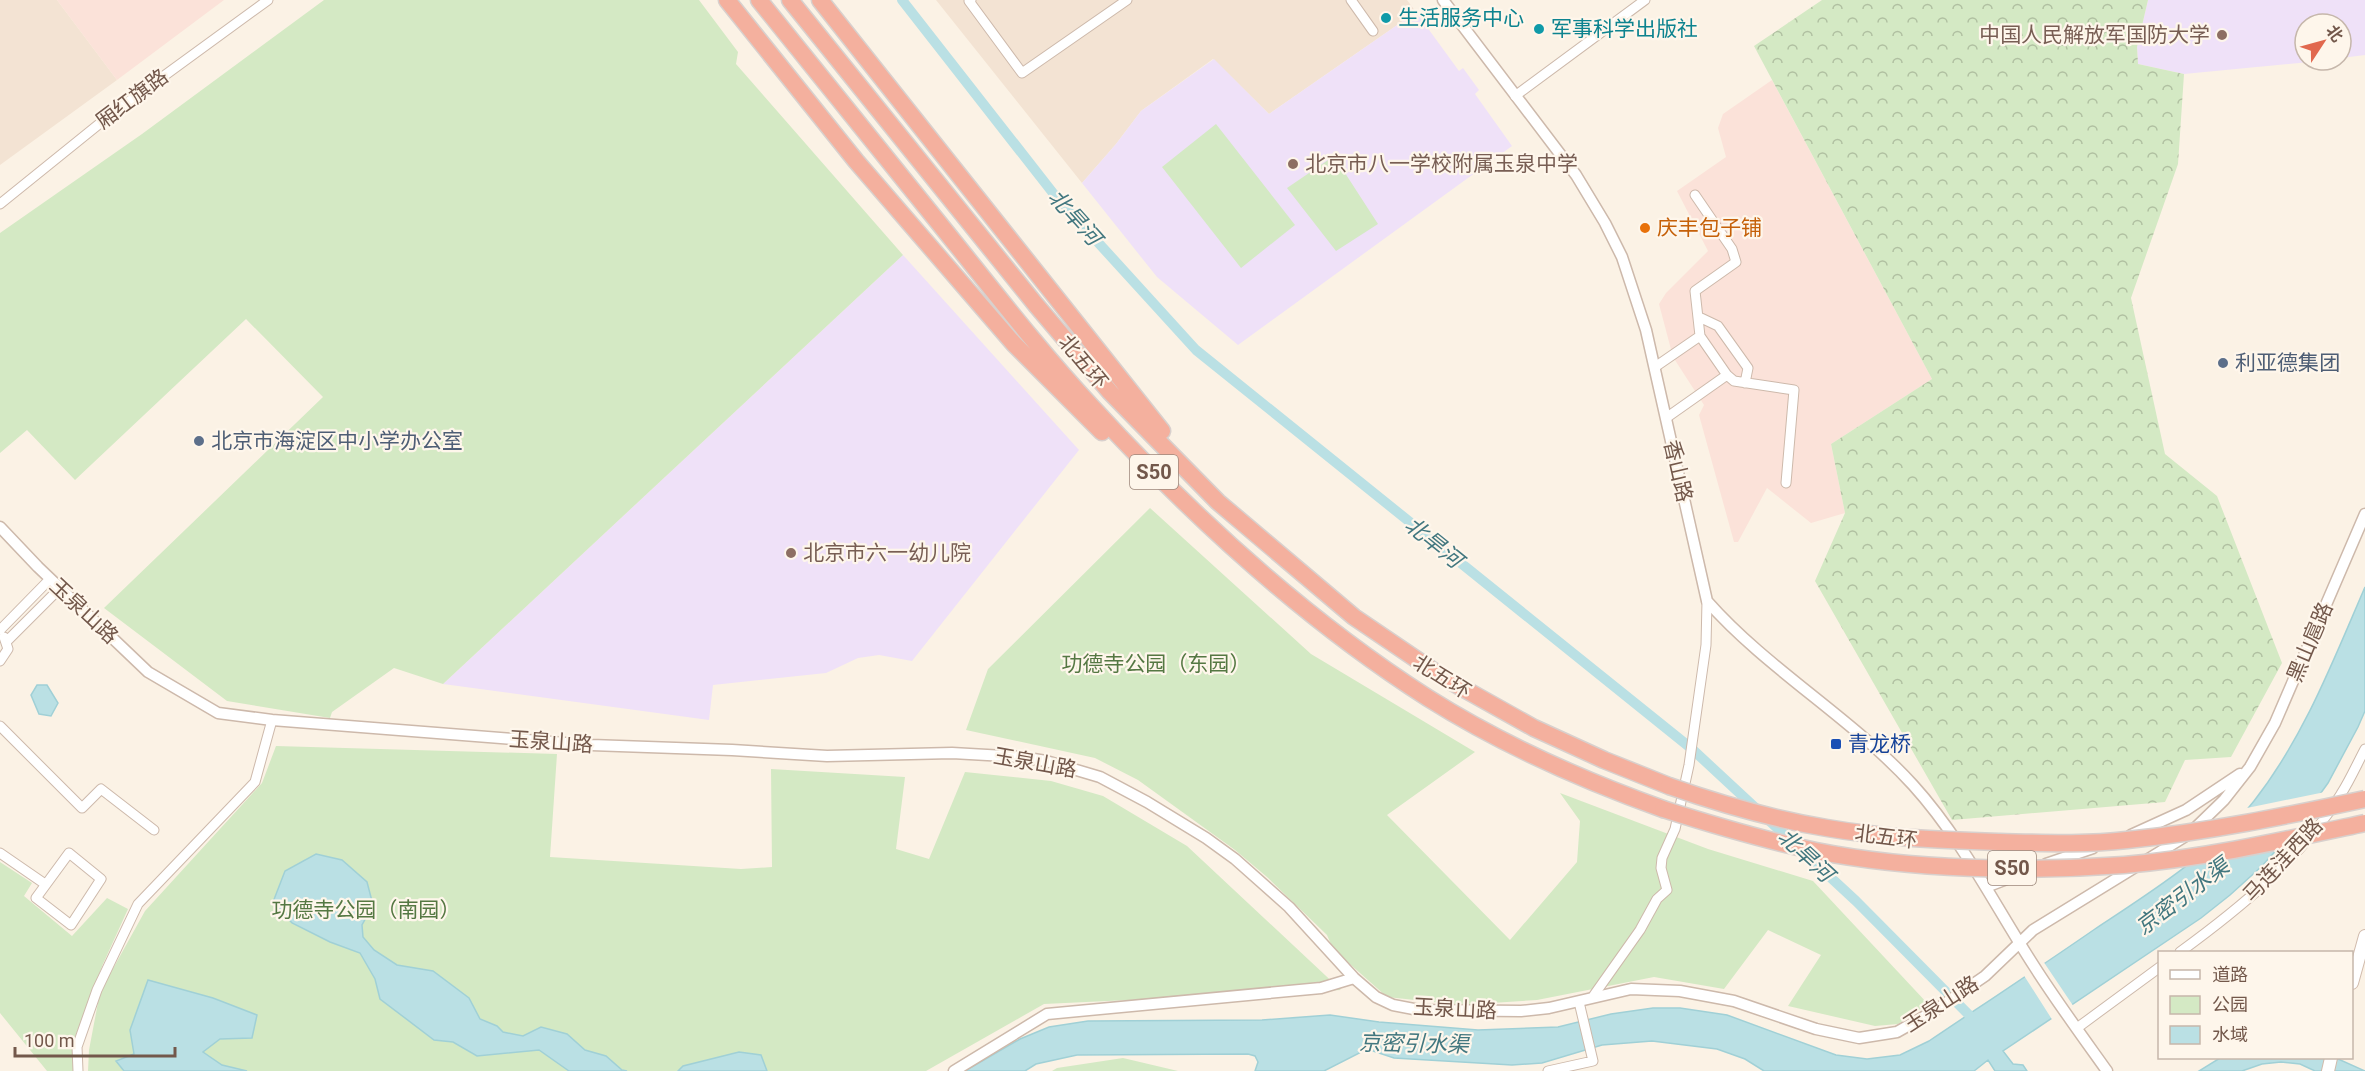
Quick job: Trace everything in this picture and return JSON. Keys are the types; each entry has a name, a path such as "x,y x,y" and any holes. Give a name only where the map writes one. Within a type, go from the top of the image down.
{"highway":[{"path":"727,0 856,161 1014,344 1086,418 1186,504"},
{"name":"北五环","path":"759,0 1026,330 1091,406 1186,504 1239,553 1340,636 1429,698 1527,753 1627,796 1726,830 1818,851 1927,864 2028,868 2124,865 2263,845 2365,823"},
{"name":"北五环","path":"790,0 1036,305 1110,392 1218,502 1354,617 1442,676 1534,728 1604,760 1669,786 1721,803 1828,828 1964,842 2037,843 2125,840 2260,821 2365,799"},
{"path":"820,0 1218,502"}],"main road":[{"path":"2353,979 2365,936"}],"street":[{"name":"厢红旗路","path":"0,204 109,116 268,0"},
{"path":"971,0 969,1 1022,73 1127,0"},
{"path":"1351,0 1373,31"},
{"name":"香山路","path":"1443,0 1576,176 1605,223 1622,257 1637,297 1655,367 1707,601 1733,630 1901,772 1933,808 2020,942"},
{"path":"1515,96 1645,0"},
{"path":"1695,195 1732,249 1736,262 1695,291 1700,336 1726,375 1734,381 1794,390 1786,483"},
{"path":"1699,317 1718,326 1748,368 1745,383"},
{"path":"1655,367 1700,336"},
{"path":"1666,418 1726,375"},
{"name":"黑山扈路","path":"2020,942 2033,930 2189,834 2223,800 2250,767 2275,723 2365,514"},
{"name":"玉泉山路","path":"0,527 50,579 148,672 218,713 272,720 591,745 827,756 986,754 1022,757 1073,768 1100,777 1147,802 1235,859 1289,907 1354,978 1376,996 1393,1005 1419,1010 1521,1011 1579,1002 1631,989 1680,991 1734,1002 1816,1029 1859,1038 1897,1032 1934,1011 1985,976 2020,942"},
{"path":"2,635 50,579"},
{"path":"2,635 60,588"},
{"path":"1594,994 1640,930 1657,899 1667,890 1661,868 1662,858 1675,829 1689,765 1706,645 1707,601"},
{"path":"0,661 7,654 2,635"},
{"path":"78,1071 77,1047 94,999 138,904 255,782 272,720"},
{"path":"0,726 82,808 101,789 154,830"},
{"name":"马连洼西路","path":"2181,951 2267,883 2304,843 2340,796 2365,749"},
{"path":"1986,887 2155,825 2186,810 2250,767"},
{"path":"0,853 45,884"},
{"path":"69,853 101,879 71,925 36,898 45,884 69,853"},
{"path":"2020,942 2034,966 2107,1071"},
{"path":"2077,1028 2158,969"},
{"path":"954,1071 1047,1014 1321,988 1354,978"},
{"path":"1548,1071 1593,1061 1579,1002"}],"shaded area":[{"path":"0,0 57,0 117,80 0,165"},
{"path":"57,0 224,0 117,80"},
{"path":"936,0 1407,0 1416,12 1269,114 1213,59 1141,111 1082,183"},
{"name":"中国人民解放军国防大学","path":"2148,0 2365,0 2365,55 2353,56 2353,12 2293,12 2293,64 2184,74 2138,64 2137,47"},
{"name":"北京市八一学校附属玉泉中学","path":"1416,12 1459,71 1463,68 1479,90 1475,94 1512,146 1238,345 1157,277 1082,183 1141,111 1214,59 1269,114"},
{"path":"1772,80 1932,379 1831,444 1845,513 1811,523 1767,488 1738,542 1734,542 1699,415 1704,405 1673,357 1659,304 1666,293 1708,251 1677,191 1726,157 1718,128 1723,114"},
{"name":"北京市六一幼儿院","path":"903,255 1079,450 912,661 879,655 858,658 826,673 713,685 709,720 443,684"}],"green space":[{"path":"324,0 699,0 738,52 736,64 903,255 443,684 394,668 332,712 330,718 227,701 104,608 323,397 246,319 75,480 27,430 0,453 0,233 142,134"},
{"path":"1822,0 2148,0 2137,47 2138,64 2184,74 2178,164 2131,298 2165,454 2217,496 2282,663 2231,757 2185,760 2165,802 1952,820 1815,581 1845,513 1831,444 1932,379 1754,46"},
{"path":"1216,124 1295,225 1241,268 1162,167"},
{"path":"1334,156 1378,224 1336,251 1287,188"},
{"name":"功德寺公园（东园）","path":"1150,508 1311,654 1475,752 1387,815 1510,940 1577,862 1580,821 1560,793 1708,849 1813,881 1928,1004 1898,1024 1875,1026 1788,1006 1821,955 1768,930 1724,989 1654,977 1537,1000 1461,1005 1387,997 1333,949 1327,935 1267,877 1235,850 1138,780 1095,758 966,730 988,669"},
{"name":"功德寺公园（南园）","path":"276,746 557,754 550,857 741,869 772,867 771,769 905,777 896,849 929,859 965,772 1051,781 1103,796 1187,846 1341,990 1044,1004 926,1071 88,1071 89,1050 100,992 145,911 262,783"},
{"path":"0,862 32,883 24,896 72,936 107,898 128,909 103,964 73,1042 73,1071 47,1071 0,1013"},
{"path":"1123,1058 1178,1071 1052,1071 1057,1068"}],"water":[{"name":"京密引水渠","path":"2365,587 2365,711 2328,783 2292,833 2261,867 2230,895 2201,918 2003,1051 2013,1064 2023,1065 2027,1071 1995,1071 1988,1060 1974,1071 1764,1071 1745,1059 1717,1049 1652,1041 1602,1045 1542,1063 1512,1065 1394,1058 1367,1049 1324,1071 1255,1071 1258,1062 1255,1056 1248,1054 1077,1055 1036,1064 1025,1071 965,1071 1020,1039 1049,1027 1088,1021 1262,1020 1330,1015 1379,1022 1478,1030 1558,1027 1611,1014 1653,1008 1680,1008 1727,1015 1836,1055 1867,1059 1900,1055 1929,1041 2159,886 2200,855 2237,820 2272,776 2303,725"},
{"path":"37,685 47,685 58,703 51,716 39,714 31,695"},
{"path":"316,854 342,860 367,882 373,905 362,925 363,937 374,950 397,965 433,971 469,998 480,1019 497,1026 503,1032 523,1036 541,1027 567,1034 585,1050 606,1056 622,1070 627,1071 569,1071 539,1050 477,1056 453,1042 434,1040 380,999 375,979 360,953 330,942 292,923 273,902 285,871"},
{"path":"148,980 213,998 257,1015 252,1038 220,1039 203,1052 222,1065 247,1071 124,1071 116,1061 134,1054 130,1030"},
{"path":"739,1052 761,1055 767,1071 678,1071 683,1066"},
{"path":"2218,1059 2338,1059 2365,1071 2315,1071 2300,1064 2281,1062 2262,1064 2242,1071 2199,1071"}],"pier":[{"path":"2325,792 2295,835 2186,862 2211,843 2242,809"},
{"path":"2043,961 2074,1007 2053,1021 2023,974"}],"waterway":[{"name":"北旱河","path":"902,0 1053,193 1196,350 1692,749 1856,901 1978,1024"}],"place":[{"name":"生活服务中心","path":"1386,18"},
{"name":"军事科学出版社","path":"1539,29"},
{"name":"中国人民解放军国防大学","path":"2222,35"},
{"name":"北京市八一学校附属玉泉中学","path":"1293,164"},
{"name":"庆丰包子铺","path":"1645,228"},
{"name":"利亚德集团","path":"2223,363"},
{"name":"北京市海淀区中小学办公室","path":"199,441"},
{"name":"北京市六一幼儿院","path":"791,553"},
{"name":"青龙桥","path":"1836,744"}]}
